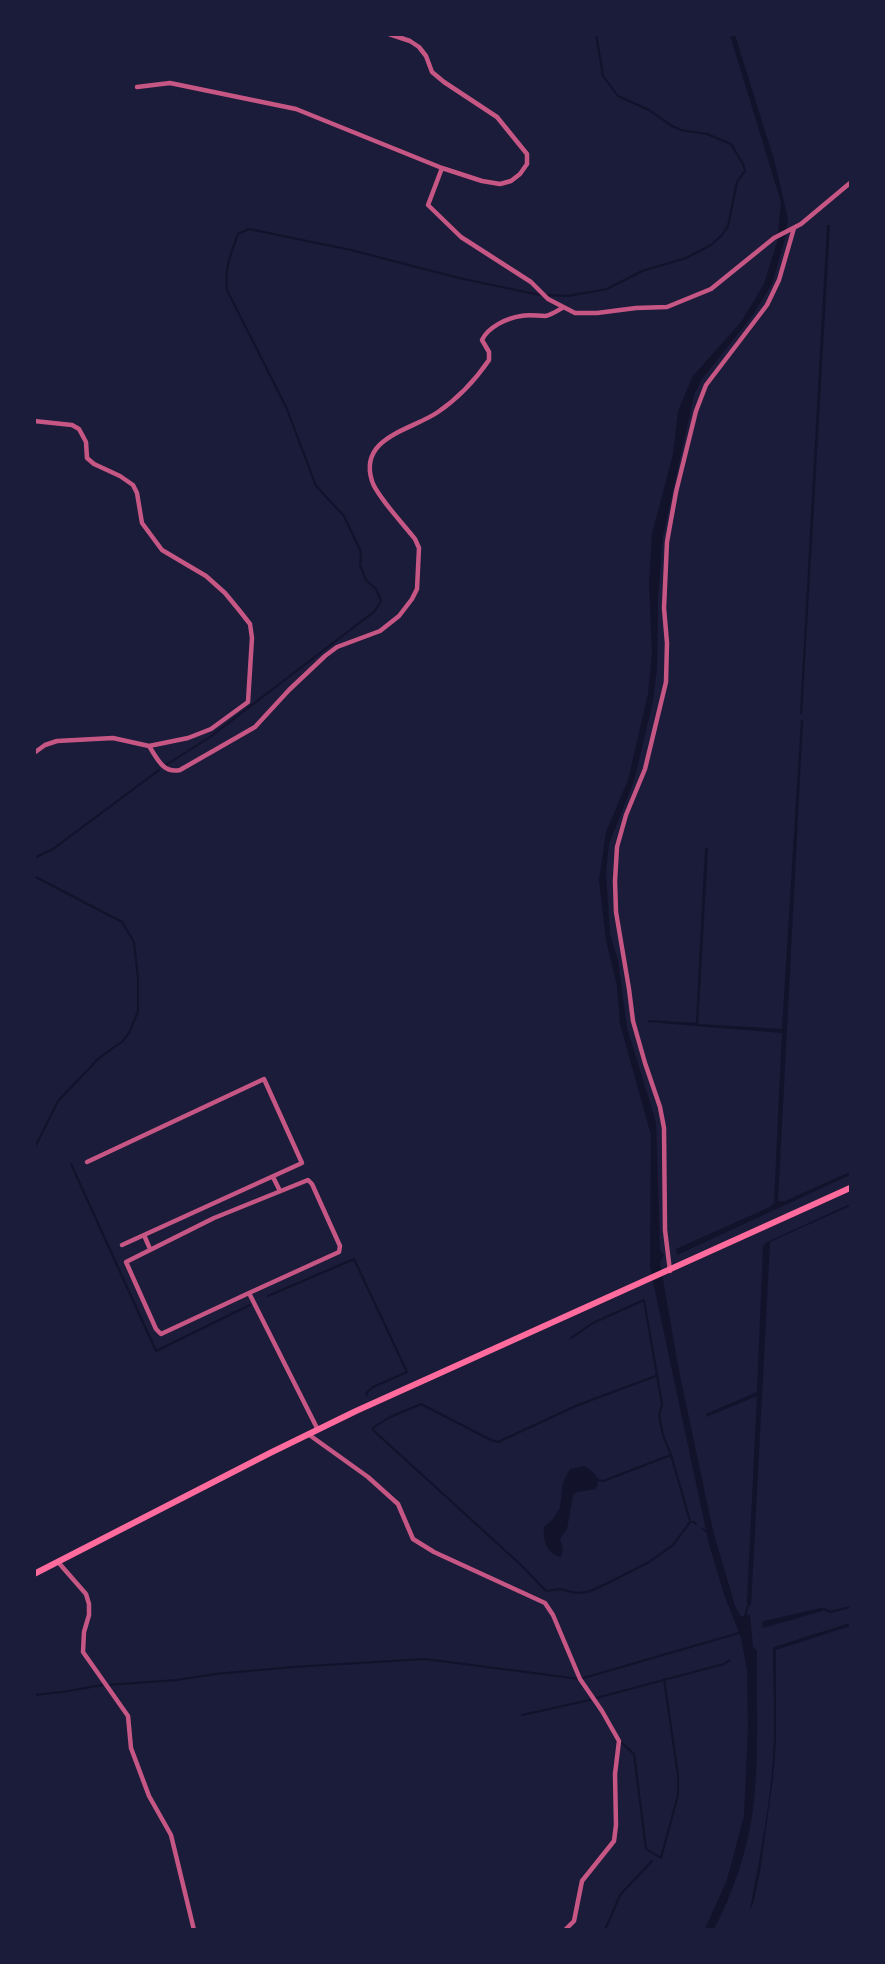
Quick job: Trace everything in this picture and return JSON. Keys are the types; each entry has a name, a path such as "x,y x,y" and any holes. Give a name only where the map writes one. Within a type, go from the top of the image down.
{"main road":[{"path":"34,1574 308,1434 850,1188"}],"street":[{"path":"137,87 170,84 296,109 442,168 482,181 500,184 511,181 520,174 527,164 527,154 498,117 432,72 426,56 419,47 410,41 388,34"},
{"path":"442,168 428,205 461,237 531,282 548,299 575,313 667,307 711,289 774,238 794,228 850,183"},
{"path":"668,1272 665,1230 664,1128 660,1107 633,1022 616,912 617,847 626,815 645,769 666,682 667,643 664,608 667,543 676,492 696,411 706,385 760,316 772,295 785,263 794,228"},
{"path":"149,746 165,770 171,772 180,770 255,727 276,703 331,652 346,643 380,631 399,616 417,589 419,548 415,539 377,492 372,482 370,462 373,453 381,443 401,429 438,412 458,395 489,360 489,352 482,340 485,334 511,319 522,316 546,316 562,308"},
{"path":"34,421 79,429 86,442 87,458 133,485 137,493 142,523 162,550 174,560 206,576 225,593 250,624 251,645 248,702 202,734 149,746 99,737 57,741 45,745 34,753"},
{"path":"87,1162 264,1079 302,1163 122,1245"},
{"path":"273,1177 280,1191"},
{"path":"308,1180 312,1184 340,1250 161,1334 156,1329 126,1262 214,1218 308,1180"},
{"path":"208,1206 214,1218"},
{"path":"144,1235 150,1249"},
{"path":"249,1293 318,1430"},
{"path":"308,1434 368,1477 398,1504 413,1539 434,1552 544,1603 552,1615 580,1679 619,1741 615,1774 614,1841 582,1881 574,1921 566,1929"},
{"path":"58,1562 86,1594 89,1615 84,1632 83,1652 128,1716 131,1748 149,1796 171,1835 194,1929"}],"shaded area":[{"path":"730,35 735,35 775,163 788,219 772,284 752,316 702,379 694,395 663,536 658,596 657,668 653,701 634,781 609,844 606,873 610,934 618,960 627,1028 656,1122 660,1250 664,1255 660,1262 678,1366 713,1531 735,1606 741,1617 750,1614 753,1647 757,1651 756,1775 752,1816 738,1874 727,1902 714,1929 705,1929 727,1880 744,1816 748,1727 747,1670 741,1638 724,1594 709,1544 650,1266 651,1135 620,1024 617,986 606,940 599,880 606,832 628,780 648,694 652,653 649,584 652,534 673,454 678,411 693,376 741,322 764,284 777,242 781,202"},
{"path":"827,225 830,225 802,714 800,714"},
{"path":"801,720 803,720 778,1201 785,1201 850,1172 850,1175 677,1255 676,1249 770,1207 774,1203 782,1033 648,1022 649,1020 696,1023 705,848 708,848 698,1024 782,1029"},
{"path":"850,1204 850,1206 770,1242 751,1606 747,1602 757,1396 706,1417 706,1414 757,1392 763,1246 765,1243"},
{"path":"584,1466 596,1475 598,1485 596,1489 577,1492 573,1495 567,1529 560,1539 563,1549 561,1557 552,1553 546,1546 544,1527 560,1508 563,1482 570,1469"},
{"path":"821,1608 822,1611 763,1628 762,1622 764,1621"},
{"path":"850,1623 850,1626 776,1650 776,1741 773,1778 760,1872 750,1909 771,1781 774,1739 774,1647"}],"waterway":[{"path":"547,295 568,296 607,289 642,271 686,258 711,245 728,226 737,182 745,171 731,144 707,134 681,130 649,110 618,96 603,76 596,34"},
{"path":"166,765 210,737 375,611 381,601 376,589 366,580 360,565 361,552 344,516 316,486 287,409 227,290 227,269 238,234 249,229 351,250 459,278 540,295"},
{"path":"34,858 53,849 159,770"},
{"path":"34,876 122,922 134,942 138,979 138,1011 130,1031 123,1041 99,1058 58,1101 34,1149"},
{"path":"71,1164 156,1351 250,1305"},
{"path":"268,1296 354,1259 407,1372 373,1387 366,1393 367,1395"},
{"path":"571,1338 593,1323 644,1300 662,1404 659,1415 663,1435 690,1521"},
{"path":"656,1376 578,1405 498,1442 421,1404 390,1417 373,1430 521,1565 546,1591 560,1589 576,1593 588,1592 649,1562 673,1545 690,1522 696,1524"},
{"path":"598,1480 603,1481 671,1455"},
{"path":"703,1529 707,1532"},
{"path":"745,1616 749,1602"},
{"path":"819,1610 824,1609 830,1612 850,1607"},
{"path":"107,1685 293,1667 425,1659 580,1679 739,1633"},
{"path":"596,1698 724,1664 730,1660"},
{"path":"622,1743 634,1754 646,1849 661,1858 678,1795 678,1775 664,1679"},
{"path":"34,1695 103,1685"},
{"path":"522,1715 590,1700"},
{"path":"605,1930 620,1895 652,1861"}]}
